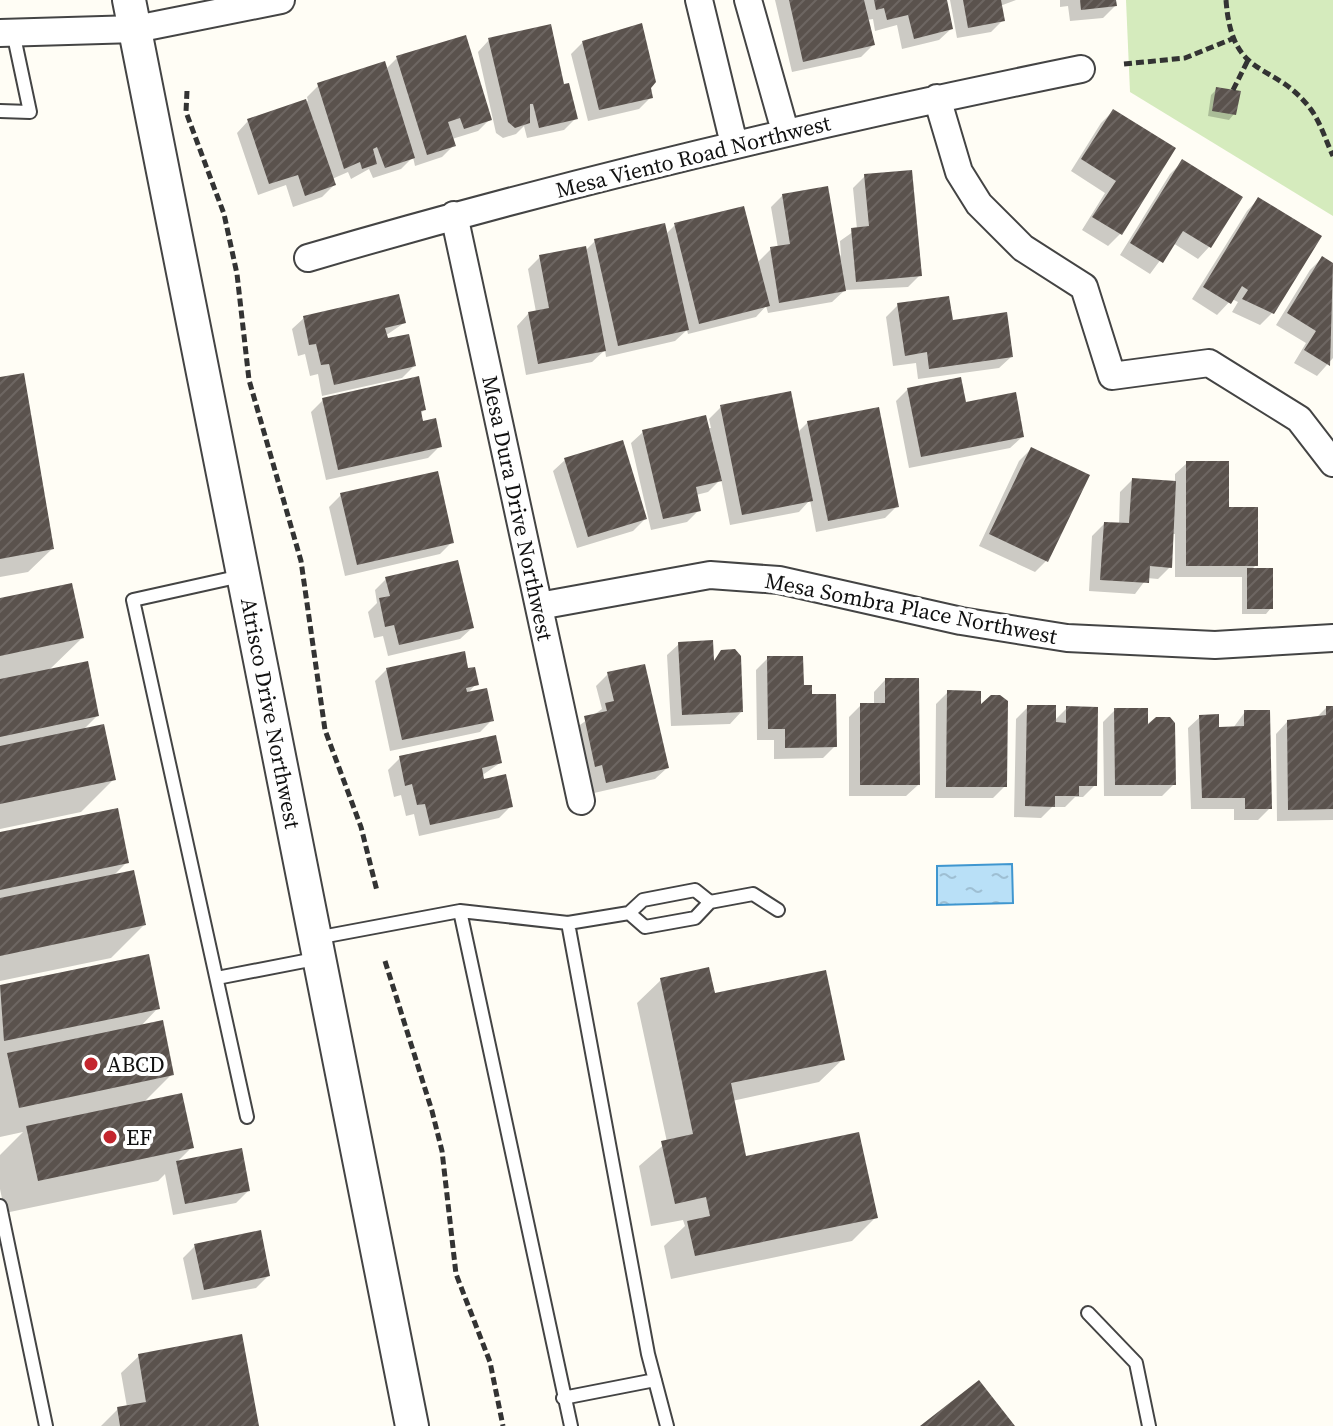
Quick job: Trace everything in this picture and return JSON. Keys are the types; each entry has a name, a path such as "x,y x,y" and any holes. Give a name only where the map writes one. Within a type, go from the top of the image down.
{"street":[{"path":"6,33 132,15 281,0"},
{"path":"699,0 734,144"},
{"path":"748,0 785,131"},
{"name":"Atrisco Drive Northwest","path":"132,15 412,1426"},
{"name":"Mesa Viento Road Northwest","path":"308,258 454,215 785,131 1081,69"},
{"path":"937,98 959,172 979,204 1023,248 1084,287 1112,376 1209,363 1299,419 1333,463"},
{"name":"Mesa Dura Drive Northwest","path":"454,215 581,801"},
{"name":"Mesa Sombra Place Northwest","path":"539,606 710,575 779,580 961,621 1067,638 1215,645 1333,638"}],"lane":[{"path":"0,111 30,112 6,33"},
{"path":"244,576 133,600 247,1117"},
{"path":"217,978 460,911 568,923 629,913 643,900 695,890 710,902"},
{"path":"629,913 645,927 695,918 710,902 753,894 778,910"},
{"path":"460,911 571,1426"},
{"path":"568,923 655,1380 667,1426"},
{"path":"0,1206 46,1426"},
{"path":"1088,1313 1136,1363 1149,1426"},
{"path":"563,1398 655,1380"}],"path":[{"path":"1226,0 1235,47 1312,111 1333,156"},
{"path":"1124,64 1185,58 1232,39"},
{"path":"1233,90 1248,60"},
{"path":"187,91 186,112 224,214 234,259 249,380 301,561 325,730 361,827 377,891"},
{"path":"385,961 435,1122 442,1151 456,1274 490,1362 503,1426"}],"green space":[{"path":"1126,0 1333,0 1333,216 1130,92"}],"water":[{"path":"1012,864 1013,903 937,905 937,866"}],"building":[{"path":"789,0 864,0 875,45 803,62"},
{"path":"874,0 947,0 953,29 914,39 908,15 887,20 884,8 876,10"},
{"path":"963,0 1001,0 1005,21 968,28"},
{"path":"1080,0 1116,0 1117,6 1081,10"},
{"path":"642,23 656,82 651,88 653,98 599,110 582,41"},
{"path":"551,24 564,84 569,83 578,119 539,128 533,104 530,104 530,123 515,128 508,122 488,38"},
{"path":"466,35 492,120 464,129 460,118 448,122 456,146 427,155 396,56"},
{"path":"385,61 415,158 385,168 377,147 373,149 377,164 362,169 360,162 344,169 317,83"},
{"path":"1216,87 1241,91 1236,115 1212,111"},
{"path":"306,99 336,185 305,196 298,175 269,184 247,119"},
{"path":"1113,109 1176,148 1122,235 1092,217 1116,181 1081,159"},
{"path":"1182,159 1243,197 1211,248 1183,231 1163,263 1130,243"},
{"path":"912,170 922,276 856,282 851,228 869,226 864,174"},
{"path":"828,186 846,291 779,303 770,247 790,244 782,194"},
{"path":"1258,197 1322,236 1274,314 1242,299 1248,290 1242,286 1231,304 1203,287"},
{"path":"744,206 770,306 699,324 674,223"},
{"path":"665,223 689,330 618,346 594,239"},
{"path":"586,246 606,351 538,364 528,312 549,308 539,255"},
{"path":"1322,256 1333,263 1330,366 1304,350 1316,331 1287,313"},
{"path":"399,294 406,323 385,328 388,338 409,334 416,366 334,385 329,364 321,365 316,344 309,345 303,316"},
{"path":"949,296 953,320 1007,312 1013,357 929,369 927,352 905,356 897,303"},
{"path":"24,373 54,549 0,559 0,377"},
{"path":"419,376 426,410 421,411 423,421 436,418 442,447 338,470 322,398"},
{"path":"961,377 966,402 1016,392 1024,437 921,457 907,388"},
{"path":"791,391 813,501 742,515 720,405"},
{"path":"879,407 899,507 828,521 807,421"},
{"path":"706,415 722,481 696,487 701,511 663,519 642,430"},
{"path":"623,440 647,519 588,537 564,458"},
{"path":"1031,447 1090,475 1048,562 989,534"},
{"path":"1186,461 1229,461 1229,507 1258,507 1258,566 1186,566"},
{"path":"438,471 454,543 357,565 340,493"},
{"path":"1132,478 1176,481 1172,568 1150,566 1149,583 1100,580 1104,522 1129,523"},
{"path":"458,560 474,628 399,645 394,625 385,627 379,598 390,596 385,577"},
{"path":"1247,568 1273,568 1273,609 1247,609"},
{"path":"72,583 84,638 0,656 0,598"},
{"path":"713,640 714,661 721,650 735,649 741,656 743,712 682,715 678,642"},
{"path":"465,651 468,668 475,667 479,685 466,688 467,692 487,688 494,721 402,740 386,668"},
{"path":"767,656 803,656 804,685 812,685 812,694 836,694 837,747 785,748 785,729 768,729"},
{"path":"88,661 99,716 0,737 0,679"},
{"path":"645,664 669,768 606,783 602,765 595,767 584,716 607,711 605,703 614,701 607,672"},
{"path":"885,678 919,678 920,785 860,785 860,703 885,703"},
{"path":"947,690 981,691 981,704 991,695 1000,695 1008,701 1007,787 946,787"},
{"path":"1027,705 1056,705 1056,722 1066,723 1066,706 1098,707 1097,786 1079,786 1079,796 1055,796 1055,807 1025,806"},
{"path":"1326,706 1333,706 1333,809 1288,810 1287,720 1326,715"},
{"path":"1114,708 1148,708 1148,724 1156,717 1170,717 1175,723 1176,785 1115,785"},
{"path":"1244,710 1270,710 1272,809 1245,809 1245,798 1202,798 1199,715 1219,714 1219,727 1244,726"},
{"path":"104,724 116,780 0,804 0,746"},
{"path":"496,735 502,763 482,768 484,779 506,774 513,807 430,825 425,804 417,805 412,784 405,786 399,756"},
{"path":"118,808 129,863 0,890 0,832"},
{"path":"134,870 146,925 0,956 0,898"},
{"path":"149,954 160,1009 4,1041 0,985"},
{"path":"709,967 715,993 826,970 845,1060 731,1083 746,1156 859,1132 878,1218 695,1256 687,1221 710,1216 706,1197 675,1204 661,1141 693,1134 660,978"},
{"name":"ABCD","path":"163,1020 174,1075 19,1108 7,1053"},
{"name":"EF","path":"182,1093 194,1148 38,1181 26,1126"},
{"path":"242,1148 250,1191 185,1204 176,1161"},
{"path":"261,1230 270,1276 204,1290 194,1244"},
{"path":"242,1334 259,1426 120,1426 117,1407 146,1402 138,1354"},
{"path":"979,1380 1015,1426 920,1426"}],"place":[{"name":"ABCD","path":"91,1064"},
{"name":"EF","path":"110,1137"}]}
